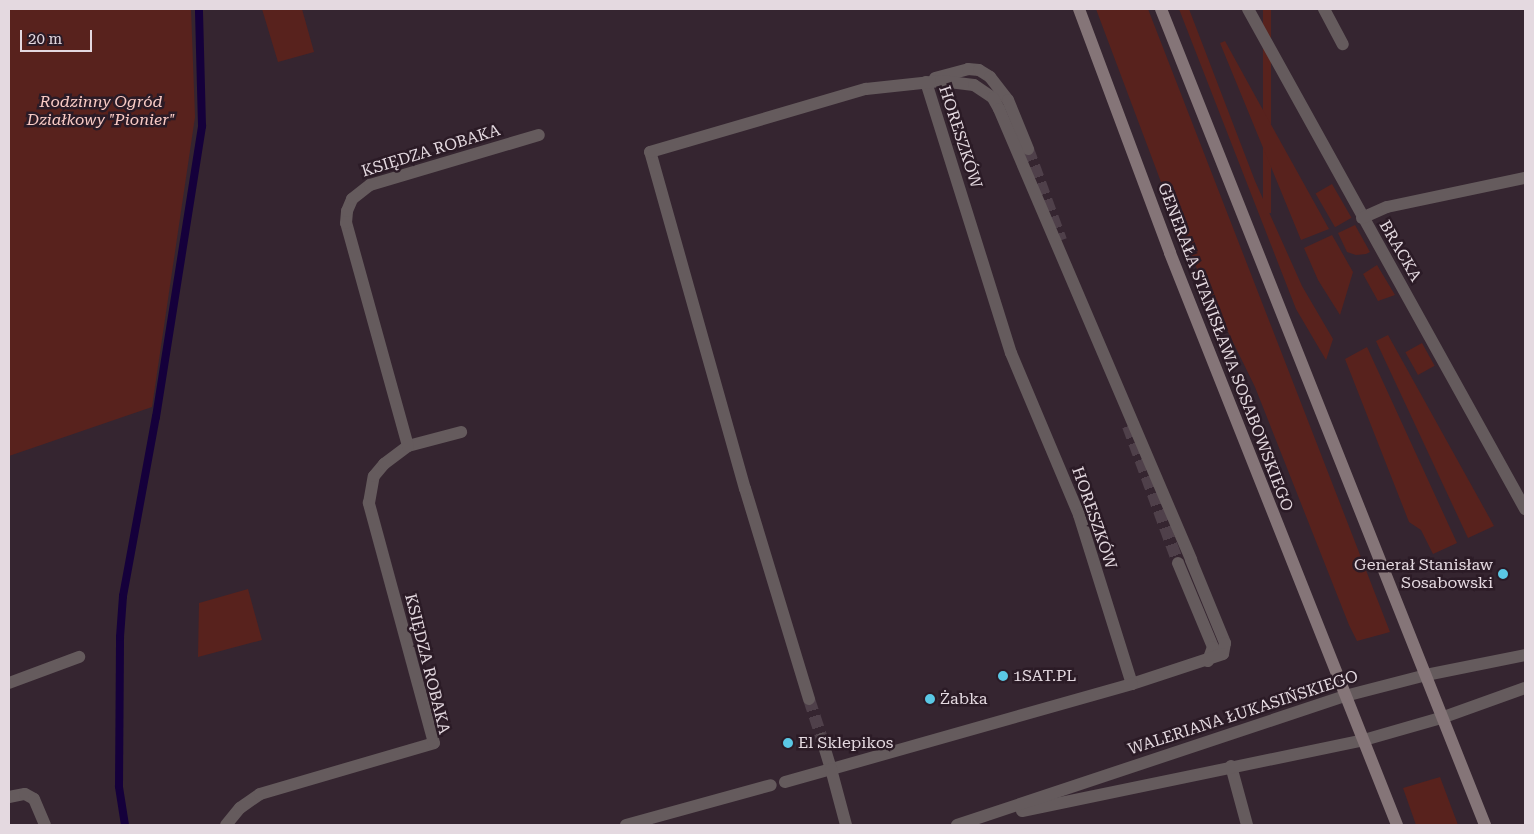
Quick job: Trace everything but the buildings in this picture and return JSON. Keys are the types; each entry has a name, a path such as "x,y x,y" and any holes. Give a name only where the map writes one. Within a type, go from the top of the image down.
{"main road":[{"name":"GENERAŁA STANISŁAWA SOSABOWSKIEGO","path":"1079,9 1170,253 1397,825"},
{"path":"1161,9 1444,717 1485,825"}],"street":[{"name":"BRACKA","path":"1248,9 1362,218 1525,509"},
{"path":"1324,9 1343,44"},
{"path":"926,82 958,69 979,70 990,77 1008,100 1028,149"},
{"path":"785,782 1132,684 1208,661 1224,654 1225,643 999,109 993,98 974,85 926,82"},
{"name":"HORESZKÓW","path":"809,698 745,489 650,152 866,88 926,82 1011,353 1079,515 1132,684"},
{"name":"KSIĘDZA ROBAKA","path":"408,446 346,223 352,199 370,185 539,135"},
{"path":"1362,218 1388,207 1525,178"},
{"name":"KSIĘDZA ROBAKA","path":"226,825 240,808 260,794 434,743 369,503 369,491 374,476 384,464 408,446 461,432"},
{"path":"1178,563 1213,647 1208,661"},
{"name":"WALERIANA ŁUKASIŃSKIEGO","path":"976,820 1345,696 1426,675 1525,655"},
{"path":"9,683 80,657"},
{"name":"WALERIANA ŁUKASIŃSKIEGO","path":"957,825 1231,766 1364,740 1444,717 1525,688"},
{"path":"822,739 846,825"},
{"path":"1231,766 1247,825"},
{"path":"626,825 772,785"},
{"path":"9,797 25,794 34,799 45,825"}],"green space":[{"name":"Rodzinny Ogród Działkowy \"Pionier\"","path":"9,9 191,9 195,117 152,407 9,456"},
{"path":"262,9 302,9 314,52 278,62"},
{"path":"1096,9 1148,9 1390,632 1357,641 1349,625 1255,387 1182,238"},
{"path":"1179,9 1189,9 1255,181 1302,286 1333,339 1326,360 1296,309"},
{"path":"1263,9 1271,9 1271,213 1263,213"},
{"path":"1225,41 1329,229 1301,240 1220,43"},
{"path":"1332,184 1352,218 1335,227 1316,194"},
{"path":"1355,225 1370,252 1366,254 1356,255 1347,252 1338,233"},
{"path":"1332,235 1353,272 1340,315 1318,280 1304,248"},
{"path":"1377,265 1395,295 1378,301 1363,274"},
{"path":"1388,335 1494,526 1468,538 1376,341"},
{"path":"1422,343 1435,366 1418,375 1405,352"},
{"path":"1367,347 1457,543 1433,554 1421,530 1409,522 1345,359"},
{"path":"248,589 262,640 198,657 199,603"},
{"path":"1440,777 1458,825 1416,825 1403,788"}],"waterway":[{"path":"125,825 119,786 120,637 123,596 156,417 202,126 199,9"}],"tunnel":[{"path":"1028,149 1061,240"},
{"path":"1128,426 1178,563"},
{"path":"809,699 822,739"}],"place":[{"name":"Generał Stanisław Sosabowski","path":"1503,574"},
{"name":"1SAT.PL","path":"1003,676"},
{"name":"Żabka","path":"930,699"},
{"name":"El Sklepikos","path":"788,743"}]}
